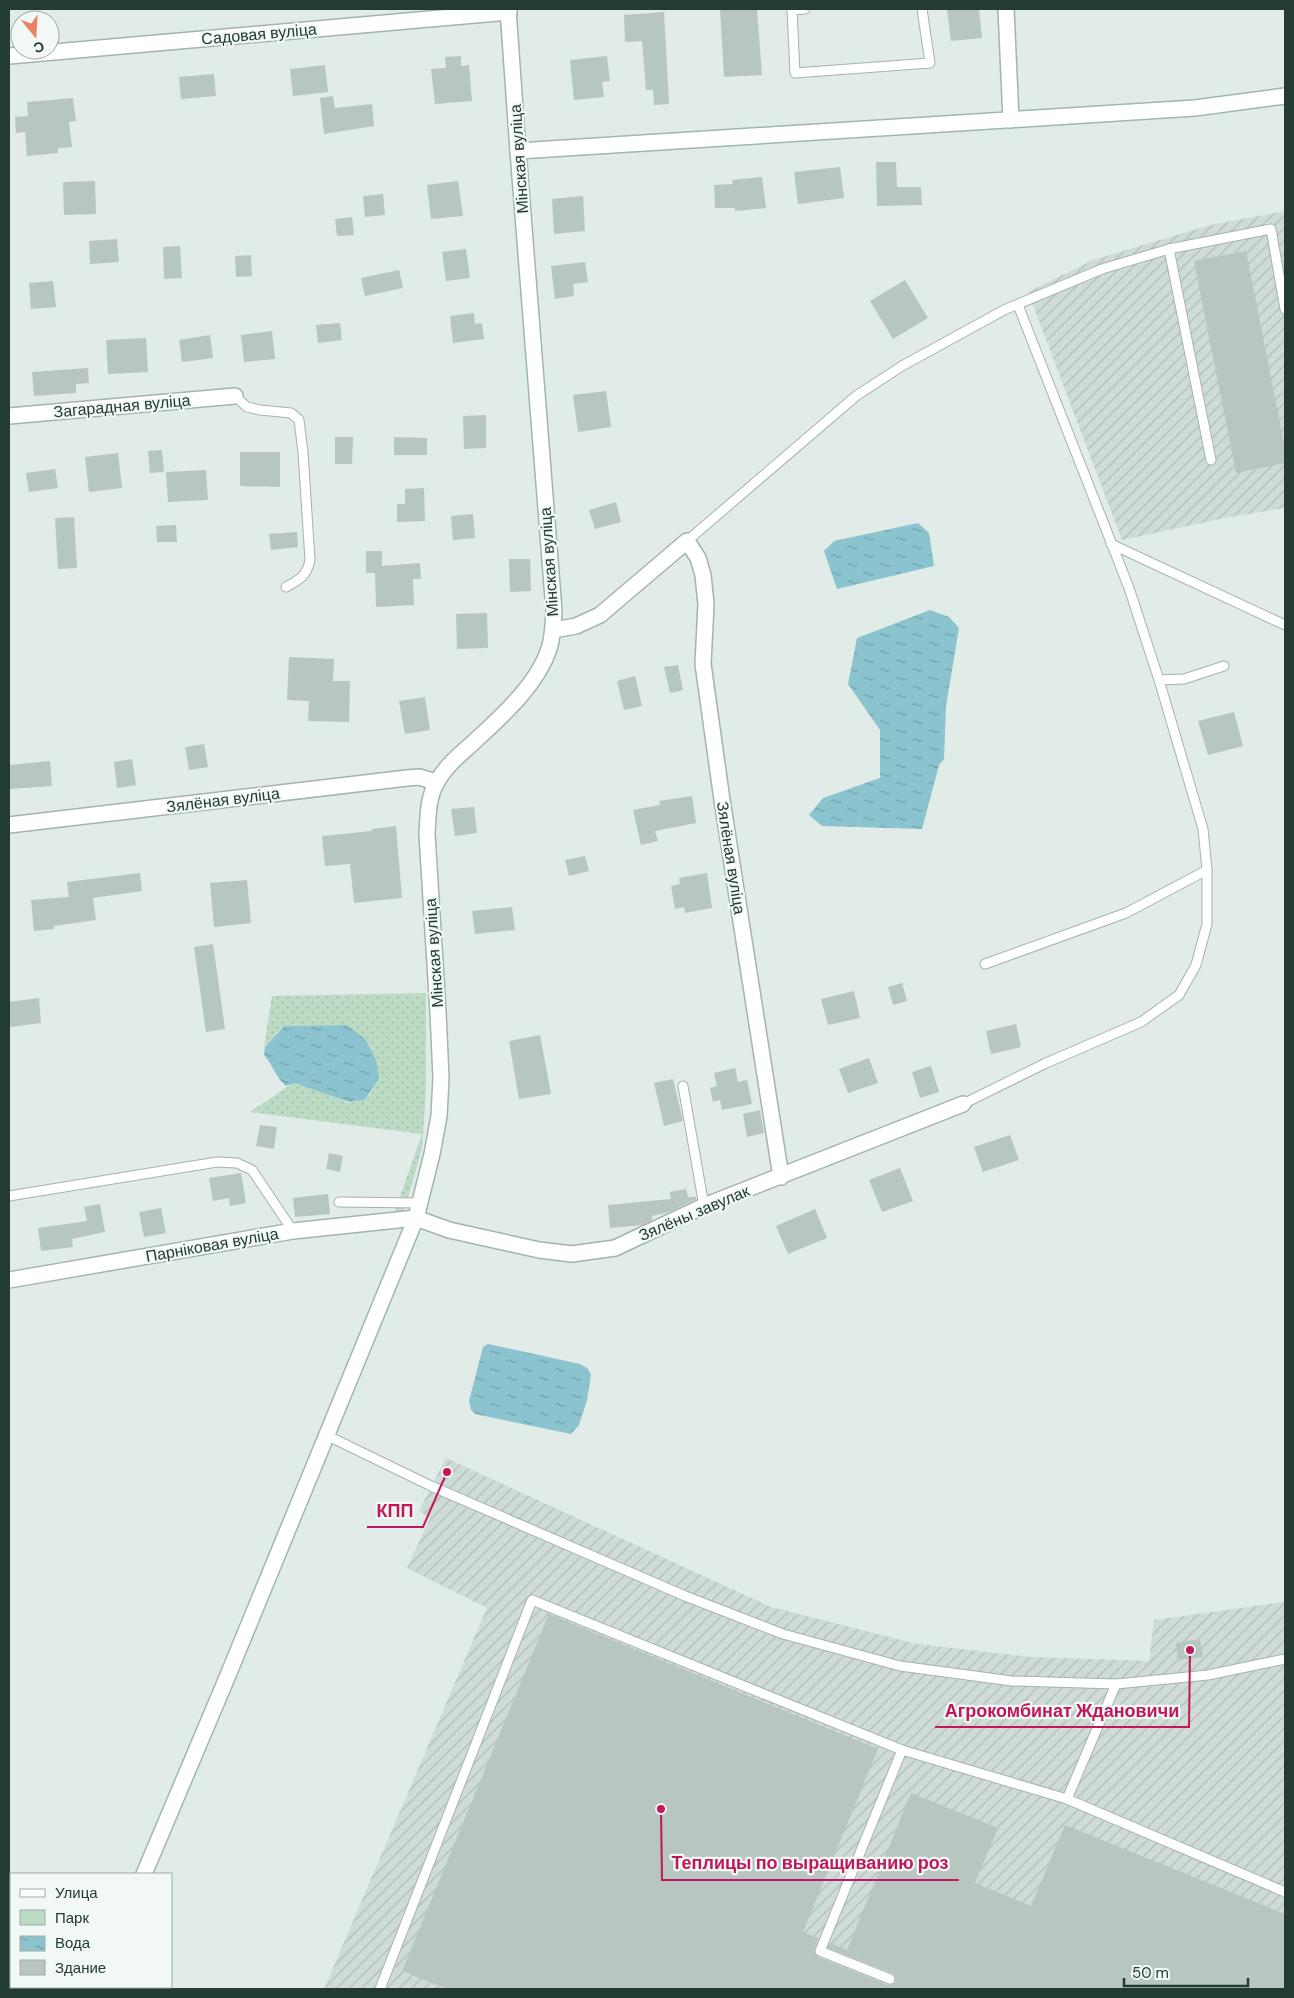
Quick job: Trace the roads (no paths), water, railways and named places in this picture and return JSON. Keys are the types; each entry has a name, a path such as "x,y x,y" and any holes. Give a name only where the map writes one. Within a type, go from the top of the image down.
{"street":[{"path":"1006,9 1011,120"},
{"name":"Садовая вуліца","path":"9,56 509,10"},
{"name":"Мінская вуліца","path":"144,1873 420,1204 439,1116 438,1012 427,834 428,813 436,782 456,758 488,729 525,690 540,669 549,649 553,630 554,611 518,151 509,10"},
{"path":"518,151 1195,108 1285,96"},
{"name":"Загарадная вуліца","path":"9,416 235,396"},
{"path":"553,630 576,626 600,615 688,541"},
{"name":"Зялёная вуліца","path":"688,541 698,558 703,575 706,604 703,664 722,800 781,1177"},
{"name":"Зялёная вуліца","path":"9,825 407,778 419,777 436,782"},
{"name":"Зялёны завулак","path":"420,1204 449,1230 538,1250 572,1254 615,1248 704,1206 963,1104"},
{"name":"Парніковая вуліца","path":"9,1280 293,1231 420,1204"}],"lane":[{"path":"805,9 792,10 795,73 930,62 922,9"},
{"path":"688,541 856,396 902,366 1004,310 1102,269 1169,249 1271,229 1285,309"},
{"path":"1169,249 1211,460"},
{"path":"963,1104 1044,1064 1141,1022 1179,995 1196,964 1207,924 1207,870 1203,828 1159,680 1129,588 1018,305"},
{"path":"235,396 248,407 291,413 299,420 304,452 310,560 308,569 301,580 286,587"},
{"path":"1112,544 1285,625"},
{"path":"1159,680 1184,679 1224,666"},
{"path":"986,964 1126,913 1207,870"},
{"path":"683,1086 704,1206"},
{"path":"9,1196 207,1164 237,1163 252,1170 293,1231"},
{"path":"339,1202 420,1204"},
{"path":"326,1435 440,1490 685,1596 783,1634 900,1666 1012,1681 1116,1684 1208,1675 1285,1660"},
{"path":"380,1989 532,1600 902,1750 1067,1799 1285,1892"},
{"path":"1067,1799 1116,1684"},
{"path":"890,1979 820,1951 902,1750"}],"water":[{"path":"918,523 929,533 934,566 837,589 824,551 834,541"},
{"path":"930,610 949,617 959,628 946,706 944,759 939,765 922,829 822,826 809,815 823,798 880,778 880,730 848,684 857,638"},
{"path":"347,1025 365,1039 376,1060 379,1078 364,1100 349,1102 295,1083 286,1086 264,1055 265,1047 284,1026"},
{"path":"488,1344 580,1364 587,1368 591,1374 587,1400 579,1425 571,1434 475,1414 471,1410 469,1401 483,1347"}],"place":[{"name":"КПП","path":"447,1472"},
{"name":"Агрокомбинат Ждановичи","path":"1190,1650"},
{"name":"Теплицы по выращиванию роз","path":"661,1809"}]}
